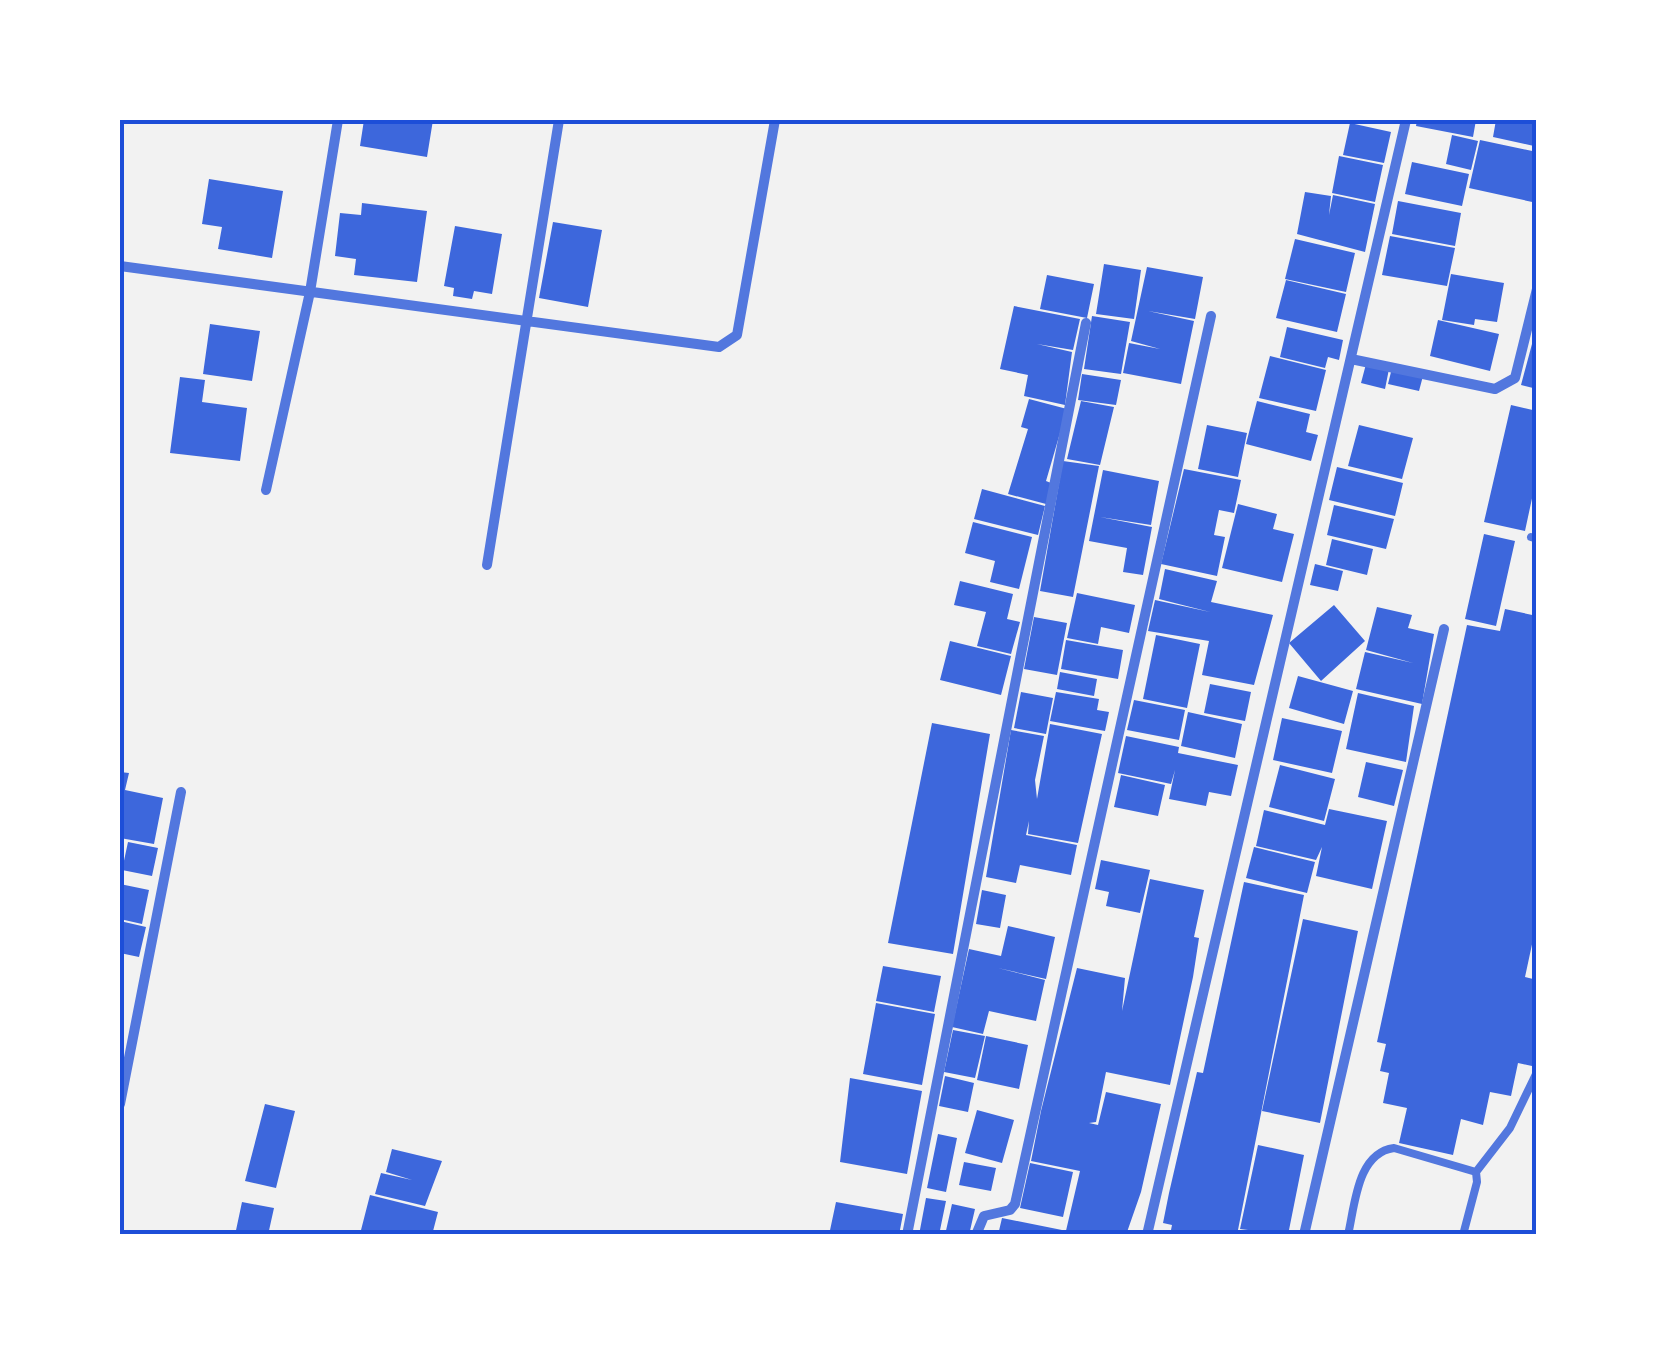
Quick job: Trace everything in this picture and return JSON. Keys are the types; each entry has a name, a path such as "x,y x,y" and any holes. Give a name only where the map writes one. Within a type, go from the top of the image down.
{"street":[{"path":"266,490 310,292 338,120"},
{"path":"487,566 559,120"},
{"path":"120,266 720,347 732,342 742,316 775,120"},
{"path":"1147,1235 1406,120"},
{"path":"1351,359 1495,389 1507,386 1516,378 1537,288"},
{"path":"976,1235 984,1216 1010,1210 1015,1204 1210,316"},
{"path":"907,1235 1086,323"},
{"path":"1304,1235 1444,629"},
{"path":"120,1104 182,792"}],"lane":[{"path":"1463,1235 1478,1182 1476,1172 1510,1128 1537,1072"},
{"path":"1348,1235 1362,1175 1368,1161 1382,1150 1394,1148 1476,1172"}],"building":[{"path":"364,120 433,120 427,157 360,146"},
{"path":"1417,120 1476,120 1473,137 1416,126"},
{"path":"1496,120 1537,120 1534,146 1493,137"},
{"path":"1350,123 1391,132 1384,163 1343,155"},
{"path":"1452,135 1478,141 1471,170 1446,164"},
{"path":"1480,140 1537,152 1537,203 1469,188"},
{"path":"1339,156 1383,165 1375,202 1332,193"},
{"path":"1412,162 1469,174 1462,206 1405,194"},
{"path":"209,179 283,191 272,258 218,249 222,227 202,224"},
{"path":"1305,192 1331,196 1329,215 1333,195 1375,204 1365,252 1297,234"},
{"path":"1398,201 1461,213 1455,246 1392,234"},
{"path":"362,203 427,211 417,282 354,275 356,259 335,256 340,213 361,215"},
{"path":"553,222 602,230 588,307 539,298"},
{"path":"455,226 502,234 492,294 474,291 472,299 453,296 454,288 444,286"},
{"path":"1390,236 1455,248 1447,286 1382,275"},
{"path":"1295,239 1355,253 1346,292 1285,279"},
{"path":"1104,264 1141,270 1134,319 1096,314"},
{"path":"1147,267 1203,277 1195,319 1148,311 1194,321 1181,384 1123,373 1129,343 1160,349 1131,341"},
{"path":"1451,274 1504,283 1497,322 1475,319 1474,325 1442,320"},
{"path":"1047,275 1094,284 1087,318 1040,309"},
{"path":"1286,280 1346,294 1337,332 1276,318"},
{"path":"1014,306 1080,319 1073,350 1037,344 1072,352 1065,405 1024,396 1028,375 1000,369"},
{"path":"1092,316 1130,322 1121,374 1084,369"},
{"path":"1438,320 1499,334 1490,371 1430,356"},
{"path":"210,324 260,331 252,381 203,374"},
{"path":"1287,327 1343,340 1339,360 1328,357 1325,368 1280,357"},
{"path":"1532,344 1537,345 1537,389 1521,385"},
{"path":"1270,356 1326,370 1316,411 1259,398"},
{"path":"1366,364 1389,369 1385,389 1361,383"},
{"path":"1392,368 1423,376 1419,391 1388,384"},
{"path":"1082,374 1121,380 1116,405 1078,400"},
{"path":"180,377 205,380 202,402 247,408 240,461 170,453"},
{"path":"1029,399 1067,409 1046,481 1051,483 1046,504 1008,494 1028,429 1021,427"},
{"path":"1081,401 1114,407 1100,465 1067,459"},
{"path":"1257,401 1310,414 1306,432 1318,435 1311,461 1246,444"},
{"path":"1511,405 1537,411 1537,475 1525,531 1484,522"},
{"path":"1207,425 1247,433 1238,477 1198,469"},
{"path":"1359,425 1413,438 1402,479 1348,466"},
{"path":"1063,461 1099,466 1073,597 1040,591"},
{"path":"1337,467 1403,483 1395,516 1329,500"},
{"path":"1184,469 1241,480 1234,513 1219,510 1214,535 1225,537 1217,576 1161,564"},
{"path":"1103,470 1159,481 1151,525 1100,517 1152,527 1143,575 1123,572 1127,548 1089,541"},
{"path":"982,489 1045,506 1038,535 974,519"},
{"path":"1238,504 1277,514 1273,529 1294,534 1282,582 1222,568"},
{"path":"1334,505 1394,519 1386,549 1327,535"},
{"path":"973,522 1032,537 1019,589 990,582 995,561 965,553"},
{"path":"1484,534 1515,541 1496,626 1465,619"},
{"path":"1332,539 1373,549 1367,575 1326,565"},
{"path":"1315,564 1343,571 1338,591 1310,585"},
{"path":"1165,569 1217,581 1211,602 1273,615 1254,685 1202,675 1209,641 1148,631 1155,600 1210,612 1159,599"},
{"path":"960,581 1013,594 1007,619 1020,622 1011,654 977,646 986,612 954,605"},
{"path":"1077,593 1135,605 1129,633 1101,627 1098,644 1067,638"},
{"path":"1334,605 1365,641 1321,681 1289,643"},
{"path":"1377,607 1412,615 1408,628 1434,634 1422,704 1356,689 1365,652 1413,663 1366,650"},
{"path":"1505,609 1537,616 1537,921 1525,977 1537,980 1537,1043 1532,1066 1518,1063 1511,1096 1490,1092 1483,1125 1461,1119 1453,1155 1399,1143 1407,1108 1383,1103 1389,1073 1380,1071 1386,1044 1377,1042 1467,625 1500,631"},
{"path":"1034,617 1067,623 1057,675 1024,669"},
{"path":"1156,635 1200,644 1187,708 1143,699"},
{"path":"1066,640 1123,650 1118,679 1061,669"},
{"path":"950,641 1011,656 1001,695 940,680"},
{"path":"1060,672 1097,679 1094,696 1057,689"},
{"path":"1298,676 1353,691 1344,724 1289,708"},
{"path":"1210,684 1251,692 1245,721 1204,713"},
{"path":"1021,692 1053,698 1046,734 1014,728"},
{"path":"1056,692 1099,699 1097,710 1109,712 1105,731 1050,721"},
{"path":"1358,693 1414,706 1406,762 1346,749"},
{"path":"1134,700 1185,710 1179,740 1127,730"},
{"path":"1188,712 1242,724 1235,758 1181,746"},
{"path":"1282,718 1342,731 1332,773 1273,760"},
{"path":"932,723 990,734 953,954 888,943"},
{"path":"1050,724 1102,734 1078,843 1028,834 1029,821 1026,835 1077,845 1071,875 1020,865 1016,883 986,877 1011,730 1044,736 1035,780 1037,799"},
{"path":"1126,736 1179,747 1178,753 1238,765 1231,796 1209,792 1206,806 1169,799 1175,770 1171,784 1118,773"},
{"path":"1366,762 1403,770 1394,806 1358,797"},
{"path":"1280,765 1335,779 1324,821 1269,807"},
{"path":"120,772 129,773 125,790 163,798 154,844 120,838"},
{"path":"1121,775 1165,785 1158,816 1114,807"},
{"path":"1329,809 1387,821 1372,889 1316,876 1322,847 1316,860 1256,846 1264,810 1325,825"},
{"path":"128,842 158,848 152,876 122,870"},
{"path":"1254,847 1315,862 1307,893 1246,878"},
{"path":"1101,860 1150,870 1140,913 1106,906 1109,892 1095,889"},
{"path":"1150,879 1204,890 1194,937 1199,938 1193,977 1170,1085 1106,1072 1096,1122 1089,1123 1098,1125 1106,1092 1161,1104 1141,1192 1126,1235 1065,1235 1080,1171 1031,1161 1041,1111 1077,968 1125,978 1122,1011"},
{"path":"1244,882 1304,895 1237,1235 1170,1235 1172,1225 1163,1223 1169,1193 1197,1072 1203,1073"},
{"path":"120,884 149,890 142,924 120,919"},
{"path":"982,890 1006,895 1000,928 976,924"},
{"path":"1303,919 1358,931 1320,1123 1262,1111"},
{"path":"120,921 146,927 139,957 120,953"},
{"path":"1008,926 1055,937 1046,979 998,968 1045,980 1036,1021 989,1011 983,1034 952,1027 969,949 1001,956"},
{"path":"883,966 941,976 934,1012 876,1001"},
{"path":"876,1003 935,1014 922,1085 863,1074"},
{"path":"953,1030 985,1036 975,1078 944,1072"},
{"path":"986,1036 1028,1045 1019,1089 977,1080"},
{"path":"945,1076 974,1083 968,1112 939,1106"},
{"path":"850,1078 922,1091 907,1174 840,1162"},
{"path":"265,1104 295,1111 276,1188 245,1181"},
{"path":"977,1110 1014,1120 1002,1163 965,1153"},
{"path":"938,1134 957,1138 946,1192 927,1188"},
{"path":"1258,1145 1304,1155 1288,1235 1240,1229"},
{"path":"392,1149 442,1161 425,1206 375,1194 381,1173 412,1180 386,1172"},
{"path":"964,1162 996,1168 991,1191 959,1185"},
{"path":"1030,1163 1073,1172 1063,1217 1020,1208"},
{"path":"370,1195 438,1212 432,1235 360,1234"},
{"path":"926,1198 946,1201 939,1235 919,1235"},
{"path":"242,1202 274,1208 268,1235 235,1235"},
{"path":"836,1202 903,1214 899,1235 829,1235"},
{"path":"952,1204 975,1209 969,1235 945,1235"},
{"path":"1002,1218 1062,1230 1061,1235 998,1235"}]}
